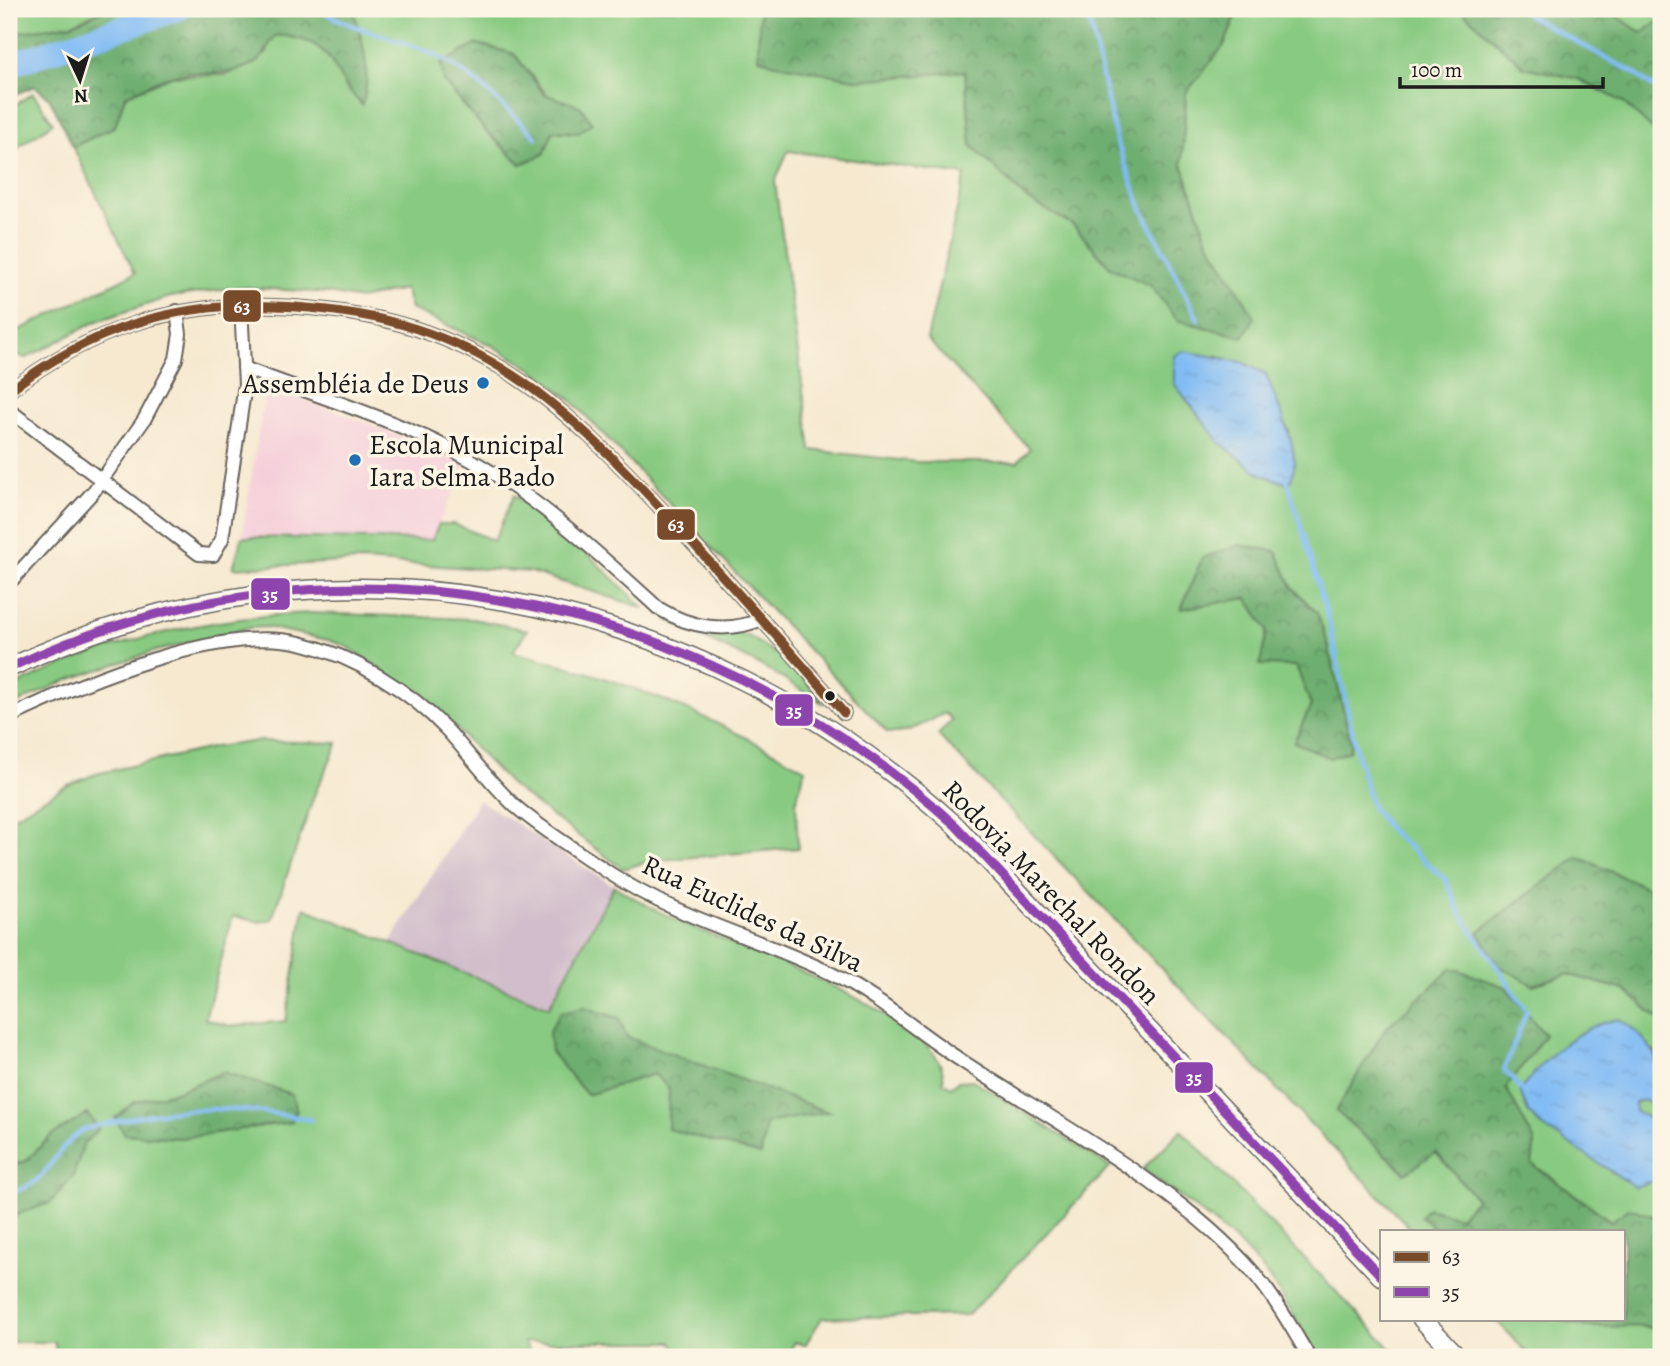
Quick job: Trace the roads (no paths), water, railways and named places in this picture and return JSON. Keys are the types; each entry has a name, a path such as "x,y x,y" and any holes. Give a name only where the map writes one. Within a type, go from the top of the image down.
{"main road":[{"name":"Rodovia Marechal Rondon","path":"9,668 71,642 197,605 253,595 366,587 467,594 534,605 631,632 695,656 818,720 895,773 955,825 1380,1275"},
{"path":"1423,1320 1458,1357"}],"street":[{"path":"9,410 100,482 199,554 210,556 219,550 222,539 245,385 241,305"},
{"path":"9,391 54,360 95,339 142,320 177,311 241,305 367,314 446,340 494,362 544,396 594,438 762,619 844,713"},
{"path":"9,583 100,482 144,420 173,368 180,341 177,311"},
{"path":"244,368 433,441 472,461 558,521 658,608 675,618 730,629 744,627 762,619"},
{"name":"Rua Euclides da Silva","path":"9,717 67,689 187,652 233,642 268,637 336,652 429,714 517,807 617,877 684,913 855,985 883,1002 960,1060 1129,1168 1230,1248 1266,1289 1309,1357"}],"water":[{"path":"1183,351 1242,362 1266,374 1292,446 1293,474 1288,484 1260,474 1219,442 1174,383 1174,356"},
{"path":"1619,1019 1649,1046 1658,1065 1660,1077 1661,1105 1642,1100 1635,1103 1635,1111 1650,1119 1656,1131 1660,1158 1658,1174 1656,1180 1635,1187 1539,1124 1528,1112 1520,1091 1563,1045 1589,1029"}],"waterway":[{"path":"9,65 179,9"},
{"path":"319,9 347,23 421,49 449,63 488,92 536,137"},
{"path":"1087,9 1116,139 1141,207 1198,319"},
{"path":"1524,9 1529,16 1634,73 1661,93"},
{"path":"1287,479 1329,621 1357,754 1373,809 1391,831 1446,880 1461,914 1527,1011 1504,1070 1523,1091"},
{"path":"9,1192 23,1189 33,1183 70,1140 94,1126 185,1110 236,1110 311,1120"},
{"path":"1653,1175 1661,1186"}],"place":[{"name":"Assembléia de Deus","path":"483,383"},
{"name":"Escola Municipal Iara Selma Bado","path":"355,460"}]}
